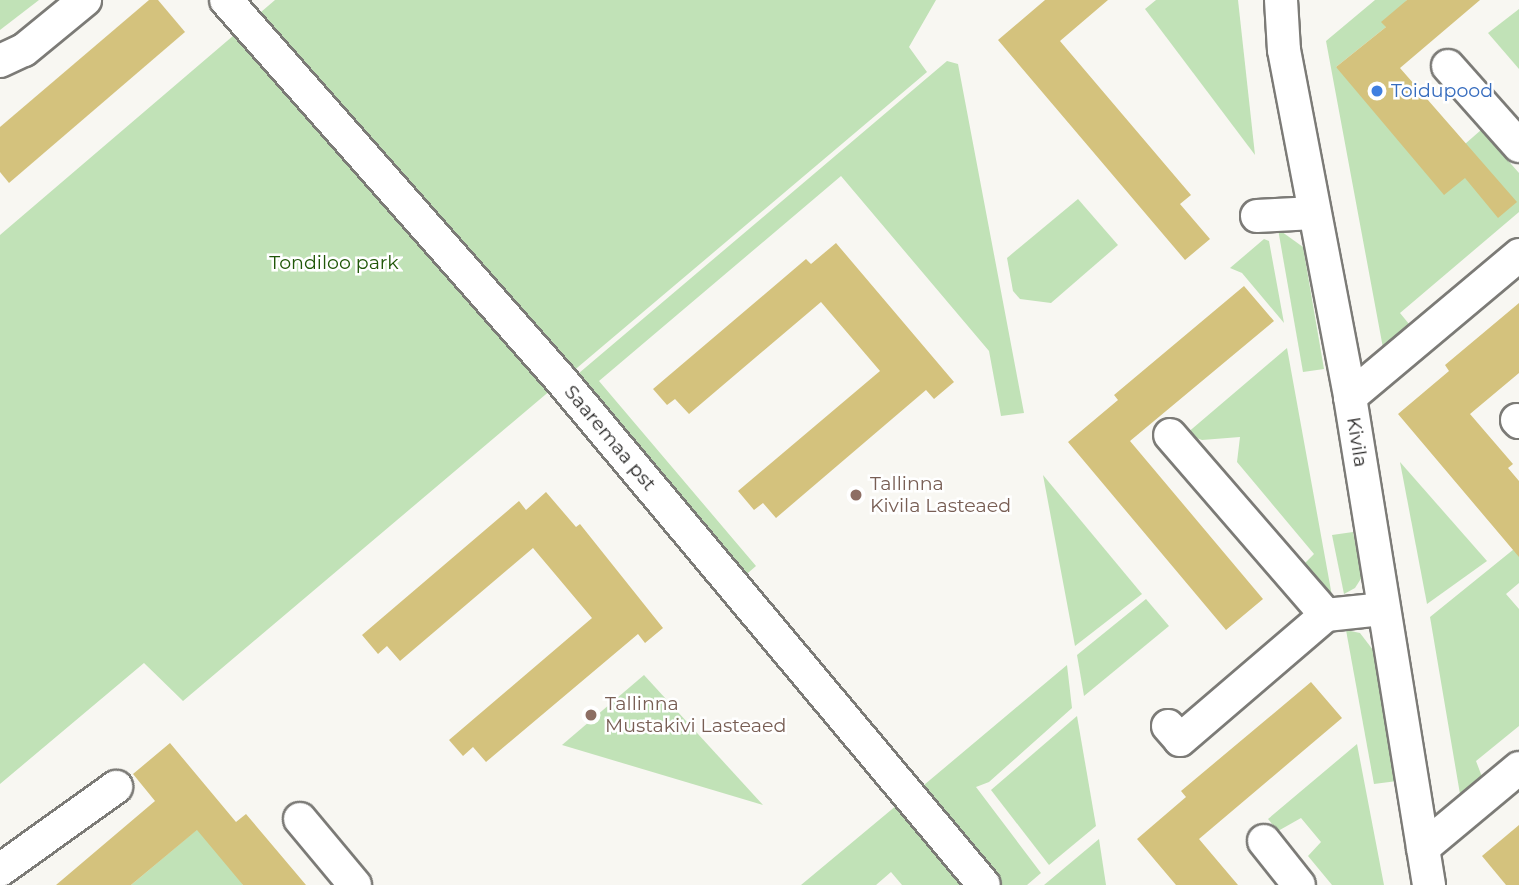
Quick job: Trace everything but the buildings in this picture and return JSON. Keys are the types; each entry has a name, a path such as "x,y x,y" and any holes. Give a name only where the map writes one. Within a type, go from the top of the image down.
{"street":[{"path":"0,61 24,50 85,0"},
{"name":"Saaremaa pst","path":"226,0 562,381 984,885"},
{"name":"Kivila","path":"1281,0 1284,50 1350,397 1382,609 1429,885"},
{"path":"1448,66 1519,146"},
{"path":"1257,216 1314,213"},
{"path":"1350,397 1519,255"},
{"path":"1170,435 1326,615"},
{"path":"1168,726 1180,740 1326,615 1382,609"},
{"path":"1423,848 1519,768"},
{"path":"0,870 116,787"},
{"path":"300,819 355,885"},
{"path":"1265,841 1299,885"}],"green space":[{"path":"0,0 39,0 0,30"},
{"name":"Tondiloo park","path":"275,0 936,0 909,47 927,72 183,701 144,663 0,784 0,235"},
{"path":"1156,0 1238,0 1255,155 1145,9"},
{"path":"1375,0 1407,0 1386,27 1336,67 1465,144 1481,130 1519,173 1519,212 1400,313 1409,324 1383,348 1326,41"},
{"path":"1519,9 1519,69 1488,33"},
{"path":"947,61 958,64 1024,413 1001,416 989,351 841,176 599,381 756,566 741,579 572,379"},
{"path":"1078,199 1118,245 1051,303 1020,299 1013,291 1007,258"},
{"path":"1278,229 1303,247 1324,369 1303,372"},
{"path":"1264,239 1269,241 1284,323 1242,273 1230,268"},
{"path":"1287,348 1332,596 1301,567 1314,554 1237,462 1240,437 1202,440 1186,434"},
{"path":"1400,462 1487,561 1427,604"},
{"path":"1043,475 1142,594 1075,646"},
{"path":"1353,532 1362,577 1355,588 1344,594 1332,535"},
{"path":"1519,545 1519,583 1506,594 1519,609 1519,726 1476,761 1484,782 1461,800 1430,617"},
{"path":"1146,599 1169,626 1084,696 1077,655"},
{"path":"1346,630 1360,633 1373,650 1397,781 1374,784"},
{"path":"1067,665 1072,708 989,782 976,787 1041,873 1027,885 999,885 918,790"},
{"path":"644,675 763,805 562,745"},
{"path":"1077,716 1096,826 1049,865 991,790"},
{"path":"1357,744 1384,885 1332,885 1308,856 1321,842 1301,818 1278,831 1268,819"},
{"path":"903,800 974,885 902,885 891,872 876,885 801,885"},
{"path":"206,822 243,885 131,885"},
{"path":"1099,839 1106,885 1044,885"}],"place":[{"name":"Toidupood","path":"1377,91"},
{"name":"Tallinna Kivila Lasteaed","path":"856,495"},
{"name":"Tallinna Mustakivi Lasteaed","path":"591,715"}]}
